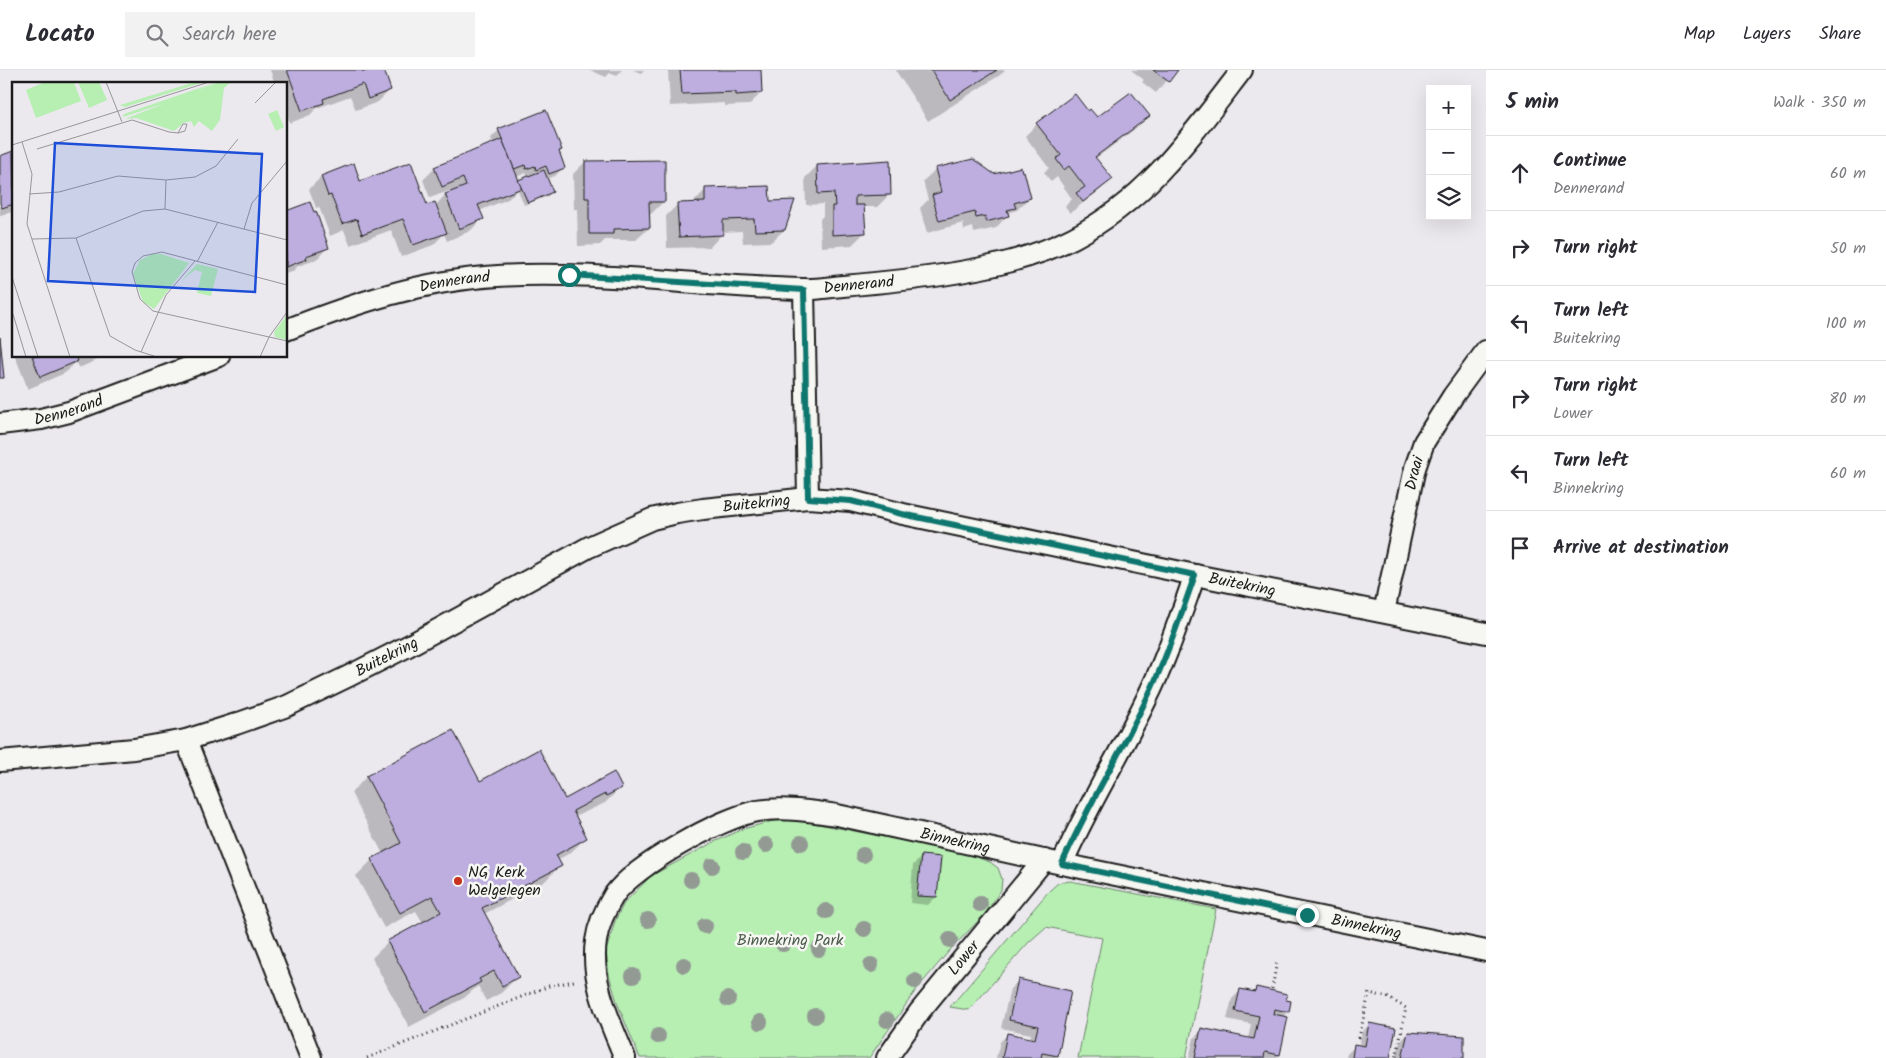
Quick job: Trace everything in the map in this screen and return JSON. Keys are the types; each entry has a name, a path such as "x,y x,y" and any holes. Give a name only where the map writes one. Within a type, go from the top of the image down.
{"street":[{"name":"Dennerand","path":"288,329 385,295 437,283 497,276 611,276 804,290 901,281 1018,260 1073,238 1104,219 1135,196 1182,148 1242,70"},
{"path":"804,290 808,498"},
{"name":"Draai","path":"1384,612 1415,468 1424,442 1453,396 1486,351"},
{"name":"Dennerand","path":"0,424 41,419 69,412 215,358"},
{"name":"Buitekring","path":"0,761 134,749 186,740 236,724 287,706 408,646 589,547 652,519 703,509 808,498 851,501 912,516 1195,575 1486,632"},
{"name":"Lower","path":"887,1058 920,1011 1053,862 1076,832 1147,699 1179,622 1195,575"},
{"path":"186,740 311,1058"},
{"name":"Binnekring","path":"625,1058 602,1000 594,961 596,940 602,919 614,895 628,881 672,848 728,821 756,811 806,810 837,815 1486,952"}],"path":[{"path":"1272,989 1277,961"},
{"path":"367,1058 549,986 597,977"},
{"path":"1359,1038 1369,993 1387,997 1406,1008 1396,1058"}],"green space":[{"name":"Binnekring Park","path":"798,820 946,849 976,857 990,862 998,868 1002,879 1001,890 984,915 950,950 916,990 869,1058 640,1058 618,1005 609,975 606,951 615,921 624,903 651,876 714,842 743,829 773,821"},
{"path":"1070,881 1216,909 1186,1058 1078,1058 1102,938 1046,927 1029,942 969,1010 950,1007 1049,891 1058,883"}],"building":[{"path":"287,70 362,70 363,72 384,70 391,90 368,99 363,84 323,99 324,103 302,111"},
{"path":"680,70 761,70 762,93 736,95 736,92 682,94"},
{"path":"931,70 997,70 950,100"},
{"path":"1153,70 1178,70 1169,82"},
{"path":"1131,92 1150,116 1095,157 1113,179 1083,202 1076,193 1085,187 1069,166 1064,170 1056,159 1061,155 1036,123 1075,94 1088,111 1090,109 1097,117"},
{"path":"546,110 562,150 559,151 565,168 549,174 546,166 536,170 535,166 526,169 525,165 514,169 498,129"},
{"path":"502,139 522,188 478,205 484,219 459,229 445,194 466,186 463,178 442,187 434,167"},
{"path":"12,151 12,205 2,208 0,203 0,156"},
{"path":"973,159 994,174 1021,167 1022,172 1024,171 1031,198 1014,203 1016,208 1007,210 1009,216 986,222 985,216 976,218 975,212 939,221 932,195 941,192 935,168"},
{"path":"665,160 665,202 649,202 650,228 613,229 613,234 589,234 589,198 585,198 585,161"},
{"path":"890,160 891,195 855,196 855,205 864,205 866,233 832,235 832,206 835,206 834,193 818,194 817,165"},
{"path":"411,162 427,205 435,202 447,233 413,245 403,219 362,234 357,219 342,224 331,195 328,196 321,176 354,163 360,181"},
{"path":"544,170 553,192 528,203 518,180"},
{"path":"769,186 770,201 795,200 785,230 755,231 754,219 723,220 723,235 679,237 677,203 705,202 705,188"},
{"path":"310,202 314,212 316,211 329,248 306,256 307,259 288,266 288,210"},
{"path":"0,337 4,378 0,378"},
{"path":"33,358 77,358 78,361 40,377"},
{"name":"NG Kerk Welgelegen","path":"453,730 480,781 539,749 565,799 614,772 622,788 606,796 605,794 573,811 587,838 556,855 562,866 482,908 519,977 502,986 494,971 479,979 481,982 425,1012 387,941 441,912 432,896 400,913 371,859 401,843 366,776"},
{"path":"921,855 941,857 937,897 917,896"},
{"path":"1018,979 1071,991 1058,1056 1042,1053 1041,1058 1002,1058 1007,1033 1035,1039 1038,1026 1009,1020"},
{"path":"1256,987 1287,994 1286,1000 1291,1001 1289,1012 1274,1009 1273,1014 1288,1017 1280,1055 1265,1052 1264,1058 1195,1058 1201,1028 1254,1039 1259,1016 1235,1011 1240,989 1255,992"},
{"path":"1369,1023 1396,1028 1390,1058 1352,1058 1354,1044 1365,1046"},
{"path":"1408,1032 1464,1036 1464,1058 1402,1058"}],"place":[{"name":"NG Kerk Welgelegen","path":"458,881"}],"route":[{"path":"569,275 611,276 804,290 808,498 851,501 902,514 1195,575 1179,622 1147,699 1076,832 1062,864 1307,915"}]}
